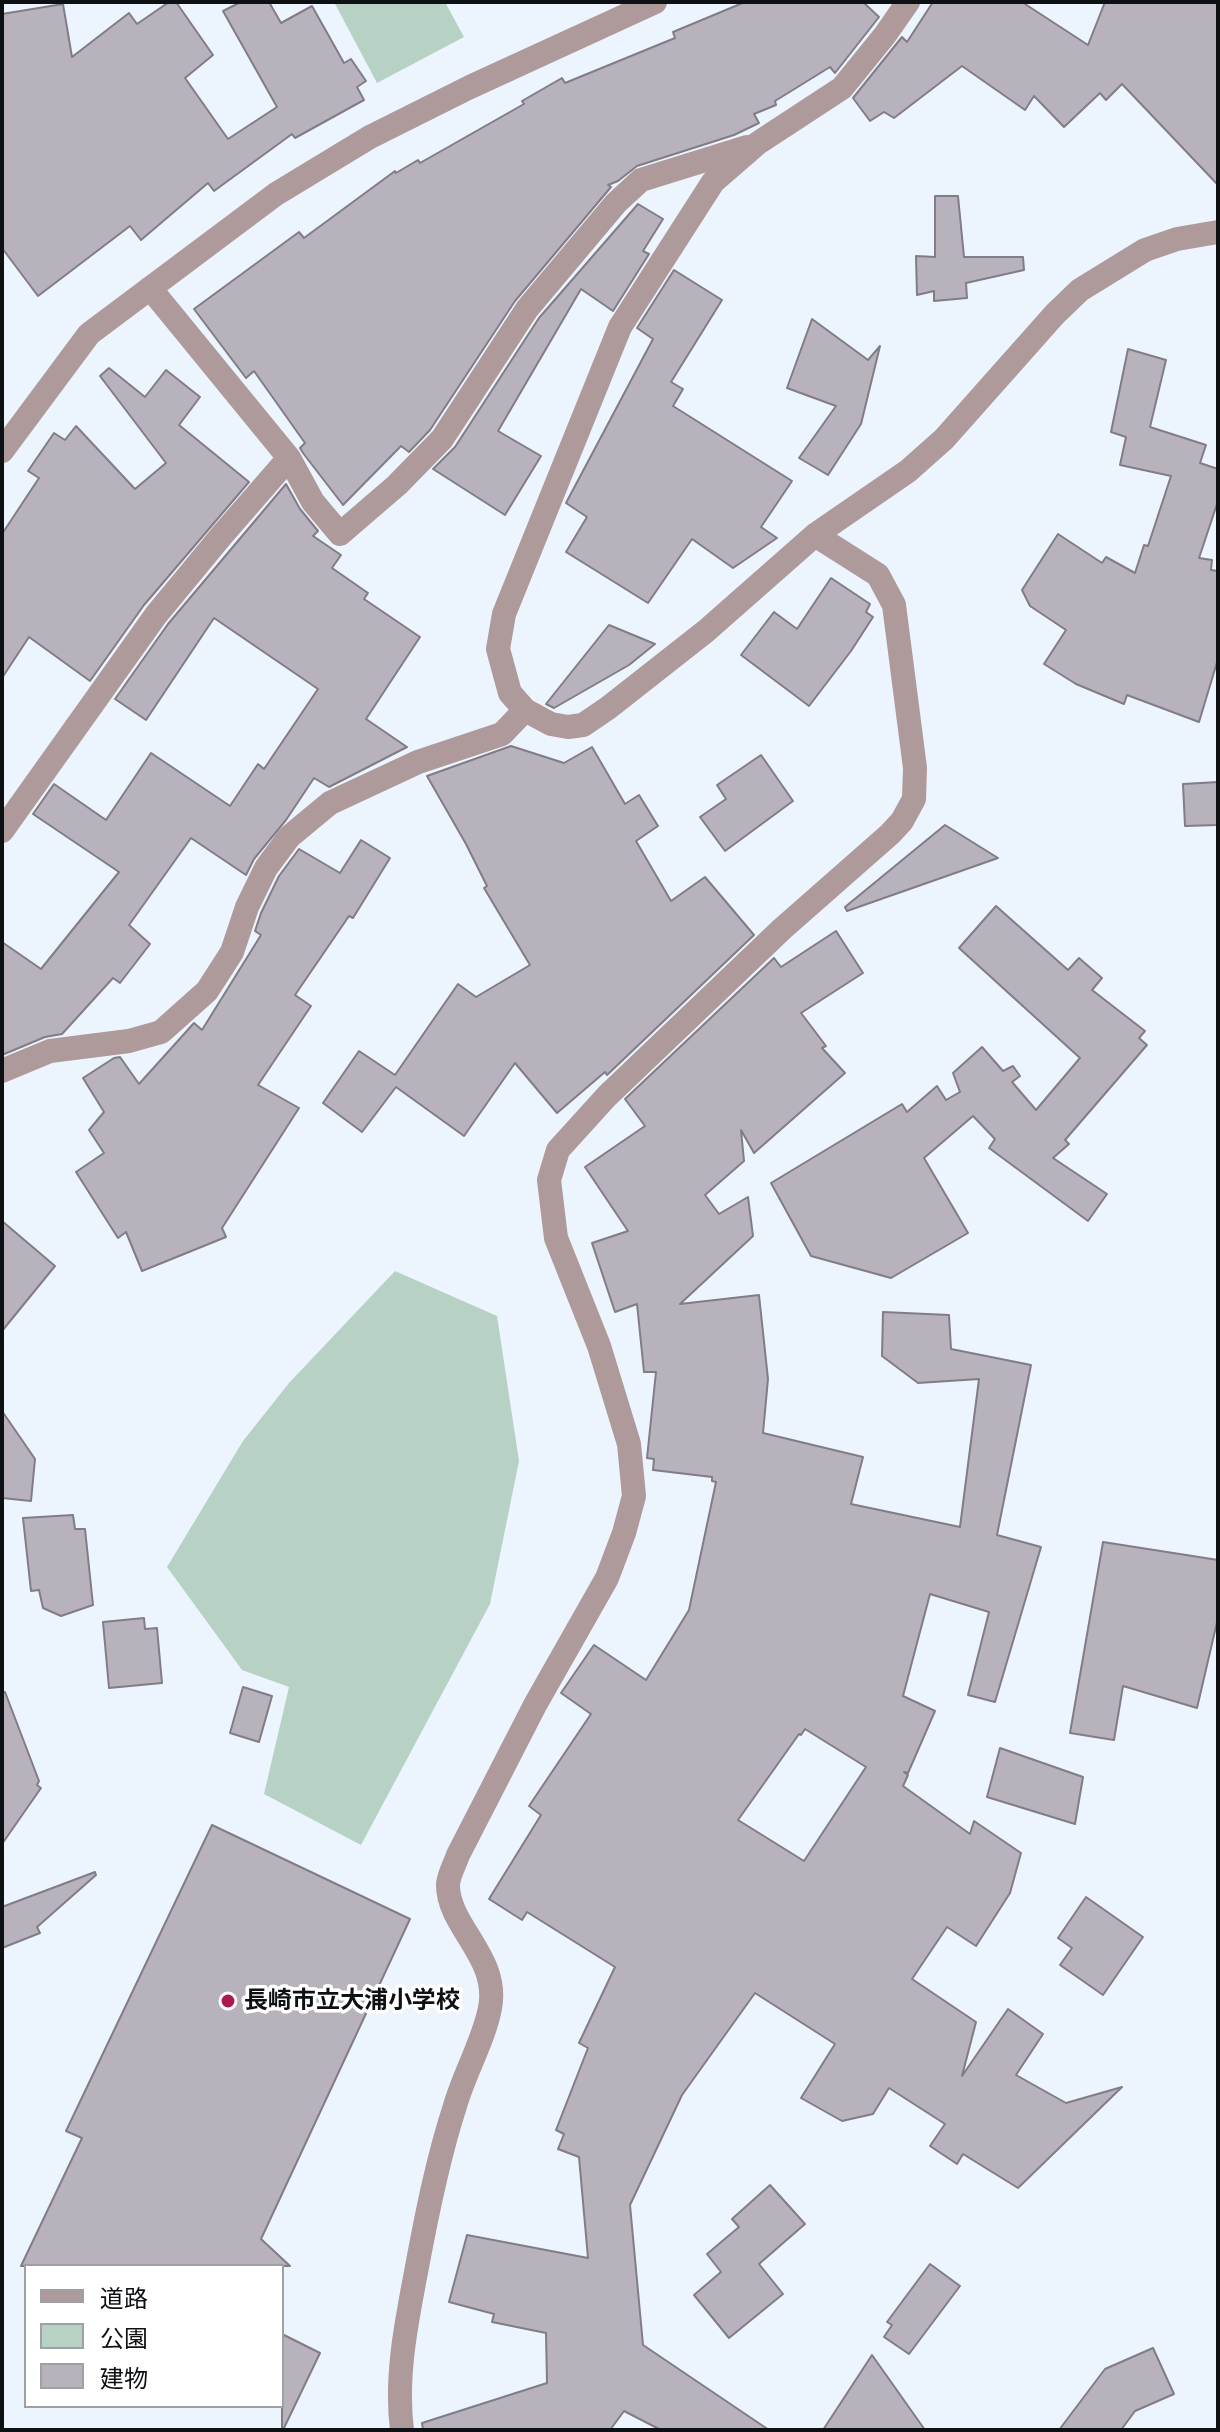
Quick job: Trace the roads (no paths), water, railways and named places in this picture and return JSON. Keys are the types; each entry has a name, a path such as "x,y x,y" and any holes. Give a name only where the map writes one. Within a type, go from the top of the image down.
{"street":[{"path":"2,451 89,334 276,194 370,137 655,2"},
{"path":"908,2 842,88 758,143 713,182 620,327 504,614 498,649 510,693 525,710 551,724 568,727 583,725 608,708 706,631 815,535 908,471 944,439 1080,290 1145,250 1177,239 1218,232"},
{"path":"150,288 289,458 313,502 340,534 397,485 442,439 527,309 632,188 641,180 758,143"},
{"path":"2,831 156,615 289,458"},
{"path":"402,2430 399,2402 406,2324 428,2208 455,2105 491,2007 489,1974 450,1902 448,1881 458,1855 535,1705 607,1578 634,1496 629,1444 604,1360 556,1238 549,1180 552,1165 558,1150 607,1096 782,929 890,834 902,821 914,799 911,718 894,605 878,575 815,535"},
{"path":"2,1071 50,1051 129,1041 161,1032 207,991 232,952 247,907 266,868 289,837 330,803 418,762 502,734 525,710"}],"place":[{"name":"長崎市立大浦小学校","path":"228,2001"}]}
